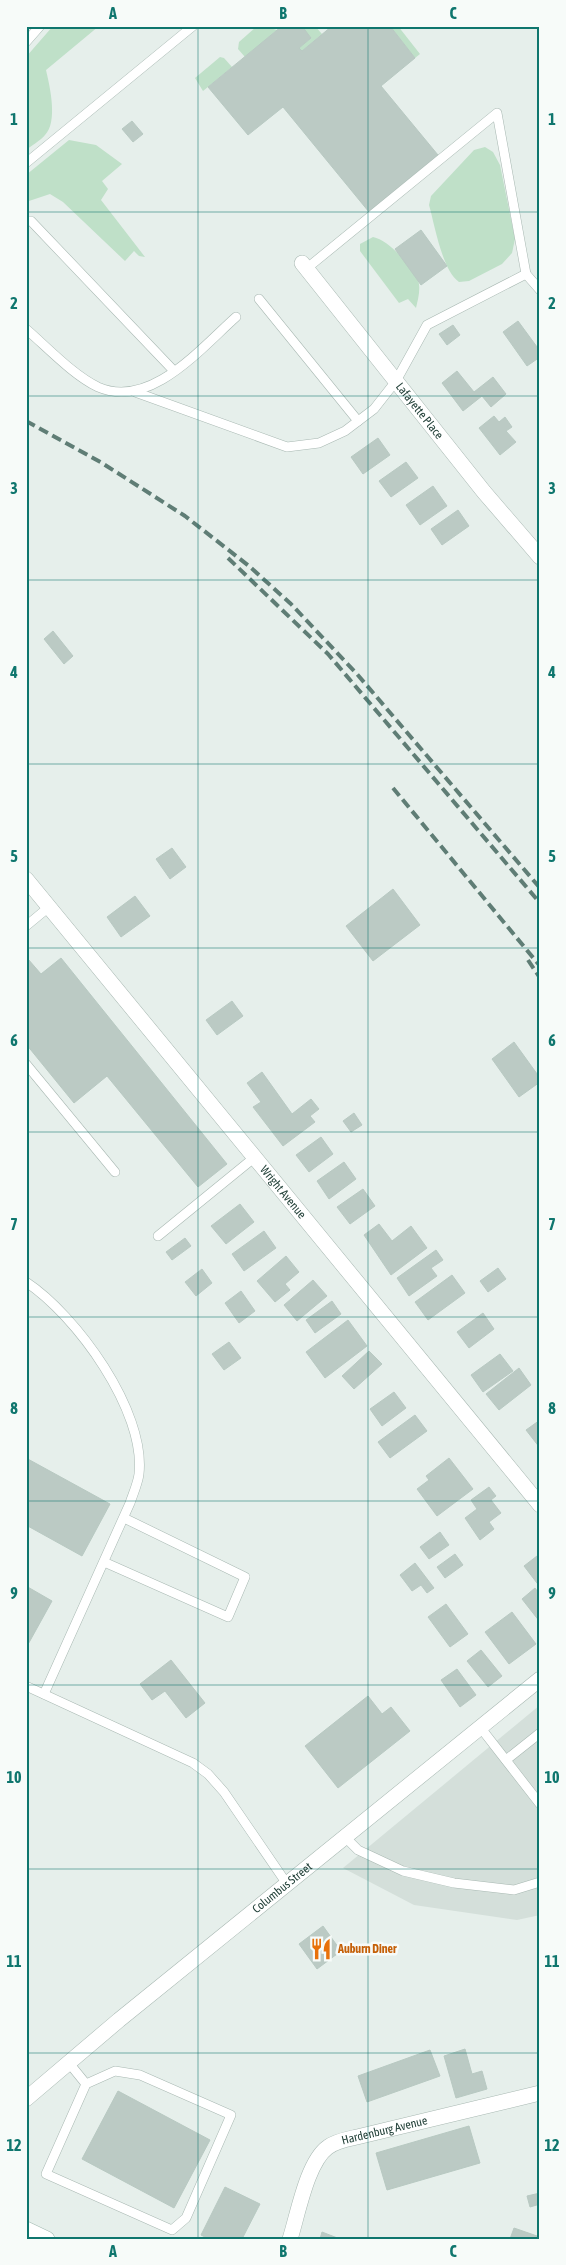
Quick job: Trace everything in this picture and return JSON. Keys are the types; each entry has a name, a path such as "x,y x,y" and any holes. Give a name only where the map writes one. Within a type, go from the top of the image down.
{"street":[{"name":"Lafayette Place","path":"304,266 484,492 540,557"},
{"name":"Wright Avenue","path":"26,879 540,1505"},
{"name":"Columbus Street","path":"26,2098 119,2020 540,1679"},
{"name":"Hardenburg Avenue","path":"290,2239 311,2170 327,2148 335,2143 540,2093"},
{"path":"26,2229 47,2239"}],"lane":[{"path":"26,42 40,26"},
{"path":"26,163 194,26"},
{"path":"304,266 497,113 526,274 540,290"},
{"path":"26,221 31,221 174,371"},
{"path":"26,329 80,376 96,386 110,391 135,392 287,447 319,443 345,431 374,409 396,381 427,325 526,274"},
{"path":"259,298 358,421"},
{"path":"135,392 160,381 174,371 236,317"},
{"path":"26,926 49,907"},
{"path":"26,1064 115,1172"},
{"path":"158,1236 255,1157"},
{"path":"26,1282 56,1306 108,1372 131,1418 138,1455 139,1474 124,1518 44,1694"},
{"path":"104,1562 228,1618 245,1577 124,1518"},
{"path":"26,1686 193,1763 208,1774 224,1792 287,1884"},
{"path":"480,1727 506,1760 536,1791 540,1804"},
{"path":"506,1760 540,1733"},
{"path":"345,1837 358,1850 403,1871 454,1883 514,1890 540,1882"},
{"path":"69,2063 86,2084"},
{"path":"115,2071 140,2075 231,2115 186,2218 170,2234 46,2174 86,2084 115,2071"}],"shaded area":[{"path":"540,1705 540,1915 517,1920 414,1905 343,1868"}],"green space":[{"path":"53,26 99,26 46,70 52,104 51,122 45,135 26,150 26,57"},
{"path":"263,26 277,30 245,57 238,49 239,42 256,27"},
{"path":"315,26 322,34 302,51 299,48 311,38 302,27"},
{"path":"390,26 398,26 420,54 415,58"},
{"path":"220,57 224,58 232,67 203,91 195,78"},
{"path":"69,140 96,145 122,164 102,181 108,189 101,200 145,257 139,256 134,251 125,261 63,202 50,194 26,202 26,175"},
{"path":"485,147 493,152 500,165 515,239 512,253 502,264 469,281 459,282 448,268 444,258 429,205 431,196 474,150"},
{"path":"373,237 392,248 415,274 419,287 416,308 408,299 399,303 360,251 360,244"}],"building":[{"path":"282,26 302,26 311,38 299,48 302,51 332,26 390,26 415,58 381,86 438,155 369,212 283,107 248,135 208,87"},
{"path":"132,121 143,134 133,142 122,129"},
{"path":"421,230 447,266 421,285 395,249"},
{"path":"518,321 540,351 540,357 527,366 503,332"},
{"path":"453,325 460,335 447,345 439,334"},
{"path":"457,371 474,392 493,377 506,394 491,407 482,396 463,411 442,383"},
{"path":"494,416 499,422 505,417 512,427 506,431 516,442 500,455 479,428"},
{"path":"378,438 390,455 363,474 351,457"},
{"path":"406,462 418,478 391,497 379,481"},
{"path":"433,486 447,506 420,525 406,505"},
{"path":"458,510 469,526 442,545 431,529"},
{"path":"53,631 73,656 64,664 44,639"},
{"path":"172,848 186,867 170,879 156,859"},
{"path":"393,889 420,925 373,961 346,926"},
{"path":"135,896 150,916 121,937 107,917"},
{"path":"61,958 227,1164 198,1187 107,1076 74,1103 26,1044 26,960 28,959 41,974"},
{"path":"232,1001 243,1016 217,1035 206,1020"},
{"path":"514,1042 540,1078 540,1082 519,1097 492,1059"},
{"path":"262,1072 292,1114 311,1099 319,1109 310,1116 315,1122 283,1146 253,1107 261,1102 247,1083"},
{"path":"354,1113 362,1125 351,1132 343,1121"},
{"path":"321,1137 333,1154 309,1172 296,1155"},
{"path":"344,1162 356,1179 329,1199 317,1181"},
{"path":"363,1189 375,1206 350,1224 337,1207"},
{"path":"240,1204 254,1222 226,1244 211,1226"},
{"path":"379,1224 392,1241 411,1226 427,1248 391,1275 364,1235"},
{"path":"264,1231 276,1248 244,1271 232,1254"},
{"path":"185,1238 191,1246 172,1260 166,1252"},
{"path":"436,1250 443,1260 431,1268 437,1276 409,1296 397,1278"},
{"path":"286,1256 299,1272 285,1284 290,1290 275,1302 257,1281"},
{"path":"498,1268 506,1279 488,1292 480,1281"},
{"path":"202,1269 212,1283 196,1296 185,1282"},
{"path":"452,1275 465,1293 428,1320 415,1302"},
{"path":"313,1280 327,1296 297,1321 284,1305"},
{"path":"241,1291 255,1311 239,1323 225,1303"},
{"path":"332,1301 341,1314 315,1333 306,1320"},
{"path":"483,1313 494,1329 469,1348 457,1332"},
{"path":"348,1320 367,1346 325,1378 306,1352"},
{"path":"229,1342 241,1358 224,1370 212,1354"},
{"path":"369,1351 382,1364 354,1389 342,1376"},
{"path":"500,1354 513,1371 483,1392 471,1375"},
{"path":"519,1368 531,1385 499,1410 486,1394"},
{"path":"394,1392 406,1408 382,1426 370,1409"},
{"path":"415,1415 427,1431 390,1458 378,1442"},
{"path":"540,1420 540,1448 526,1430"},
{"path":"26,1458 110,1504 82,1556 26,1525"},
{"path":"449,1458 473,1489 437,1516 417,1489 429,1480 426,1476"},
{"path":"489,1487 496,1496 491,1500 501,1513 489,1522 494,1529 480,1540 465,1518 477,1509 471,1500"},
{"path":"440,1532 449,1545 429,1559 420,1547"},
{"path":"455,1554 463,1565 445,1578 437,1567"},
{"path":"537,1556 540,1560 540,1587 524,1566"},
{"path":"415,1563 434,1588 427,1593 421,1585 412,1591 400,1575"},
{"path":"26,1586 52,1601 26,1648"},
{"path":"535,1588 540,1595 540,1622 522,1599"},
{"path":"446,1604 468,1634 450,1647 428,1617"},
{"path":"512,1612 536,1644 509,1664 485,1632"},
{"path":"481,1650 502,1676 488,1687 467,1661"},
{"path":"171,1660 205,1703 186,1718 165,1691 152,1700 140,1684"},
{"path":"457,1669 476,1695 460,1707 441,1680"},
{"path":"368,1696 382,1714 391,1707 410,1731 338,1788 305,1746"},
{"path":"323,1926 341,1951 317,1969 299,1944"},
{"path":"465,2049 472,2074 482,2071 487,2089 456,2098 444,2056"},
{"path":"430,2050 440,2076 367,2102 358,2076"},
{"path":"118,2091 210,2140 174,2208 82,2159"},
{"path":"469,2126 480,2163 387,2190 376,2153"},
{"path":"225,2187 260,2204 242,2239 209,2239 201,2235"},
{"path":"540,2193 540,2204 530,2207 527,2196"},
{"path":"514,2228 540,2237 540,2239 510,2239"},
{"path":"322,2232 340,2239 320,2239"}],"railway":[{"path":"26,421 102,463 185,516 249,566 291,604 357,674 540,888"},
{"path":"228,558 328,654 540,903"},
{"path":"393,788 540,966"},
{"path":"528,960 540,978"}],"place":[{"name":"Auburn Diner","path":"321,1949"}]}
